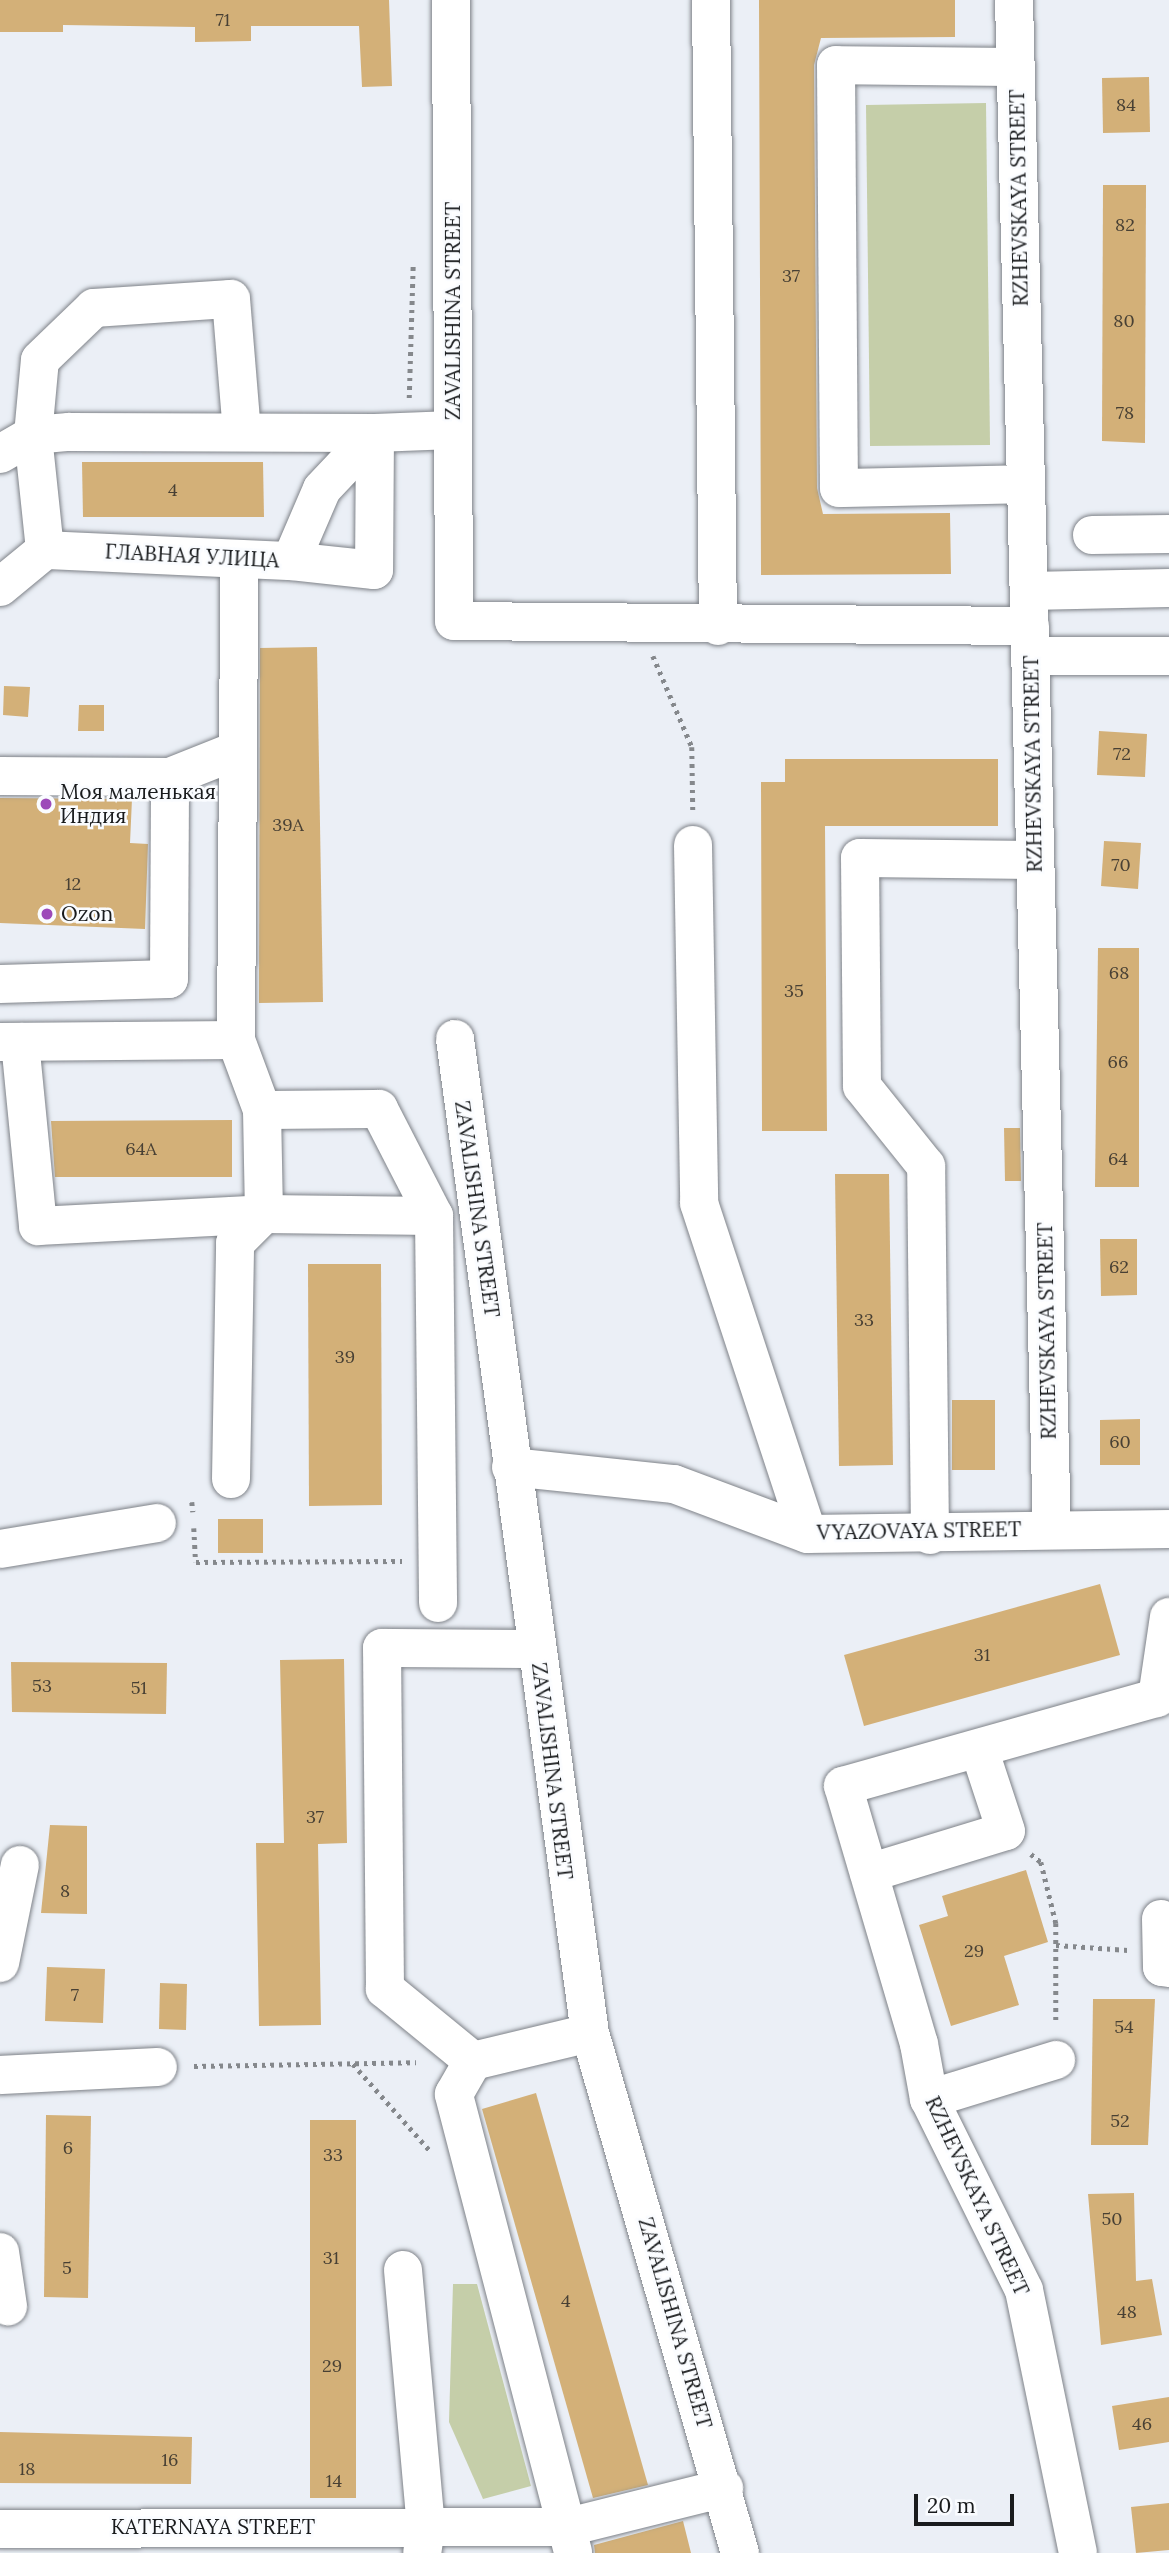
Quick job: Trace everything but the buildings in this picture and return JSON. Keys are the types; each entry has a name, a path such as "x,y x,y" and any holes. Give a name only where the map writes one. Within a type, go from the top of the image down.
{"street":[{"name":"ZAVALISHINA STREET","path":"451,0 454,621 641,627"},
{"path":"711,0 718,626"},
{"name":"RZHEVSKAYA STREET","path":"1014,0 1052,1529"},
{"path":"1016,67 836,65 839,488 1027,484"},
{"path":"0,587 45,550 33,435 40,360 94,307 231,299 242,432"},
{"path":"0,454 33,435 453,430"},
{"path":"291,561 374,569 391,432"},
{"name":"ГЛАВНАЯ УЛИЦА","path":"45,550 291,561 322,489 391,432"},
{"path":"1092,535 1169,534"},
{"path":"230,1479 234,1244 264,1214 262,1110 236,1040 239,559"},
{"path":"1030,624 1169,588"},
{"path":"641,627 1030,624 1169,656"},
{"path":"0,776 170,777 238,750"},
{"path":"0,984 169,979 170,777"},
{"path":"693,845 699,1203 808,1534"},
{"path":"930,1535 926,1166 862,1086 860,858 1035,860"},
{"name":"ZAVALISHINA STREET","path":"455,1039 511,1467 590,2033 724,2488 740,2553"},
{"path":"236,1040 10,1042 38,1226 264,1214 434,1216"},
{"path":"262,1110 379,1109 434,1216 439,1603"},
{"name":"VYAZOVAYA STREET","path":"511,1467 674,1484 808,1534 930,1535 1052,1529 1169,1529"},
{"path":"0,1549 157,1523"},
{"path":"869,1873 1006,1831 979,1749 1157,1698 1169,1617"},
{"path":"473,2061 386,1989 382,1648 536,1649"},
{"name":"RZHEVSKAYA STREET","path":"979,1749 843,1786 919,2044 929,2099 1024,2290 1078,2553"},
{"path":"0,1964 20,1865"},
{"path":"570,2540 454,2094 473,2061 590,2033"},
{"path":"929,2099 1056,2060"},
{"path":"3,2075 158,2067"},
{"path":"0,2252 8,2306"},
{"path":"403,2270 424,2539"},
{"name":"KATERNAYA STREET","path":"0,2529 570,2540 724,2488"}],"path":[{"path":"391,432 413,255"},
{"path":"641,627 692,747 693,845"},
{"path":"157,1523 230,1479"},
{"path":"192,1502 196,1562 438,1560"},
{"path":"1006,1831 1041,1862 1056,1945 1056,2060"},
{"path":"1056,1945 1164,1946"},
{"path":"158,2067 473,2061"},
{"path":"352,2063 440,2162"}],"green space":[{"path":"986,103 990,445 870,446 866,105"},
{"path":"453,2284 477,2284 531,2486 483,2499 449,2422"}],"place":[{"name":"Моя маленькая Индия","path":"46,804"},
{"name":"Ozon","path":"47,914"}]}
